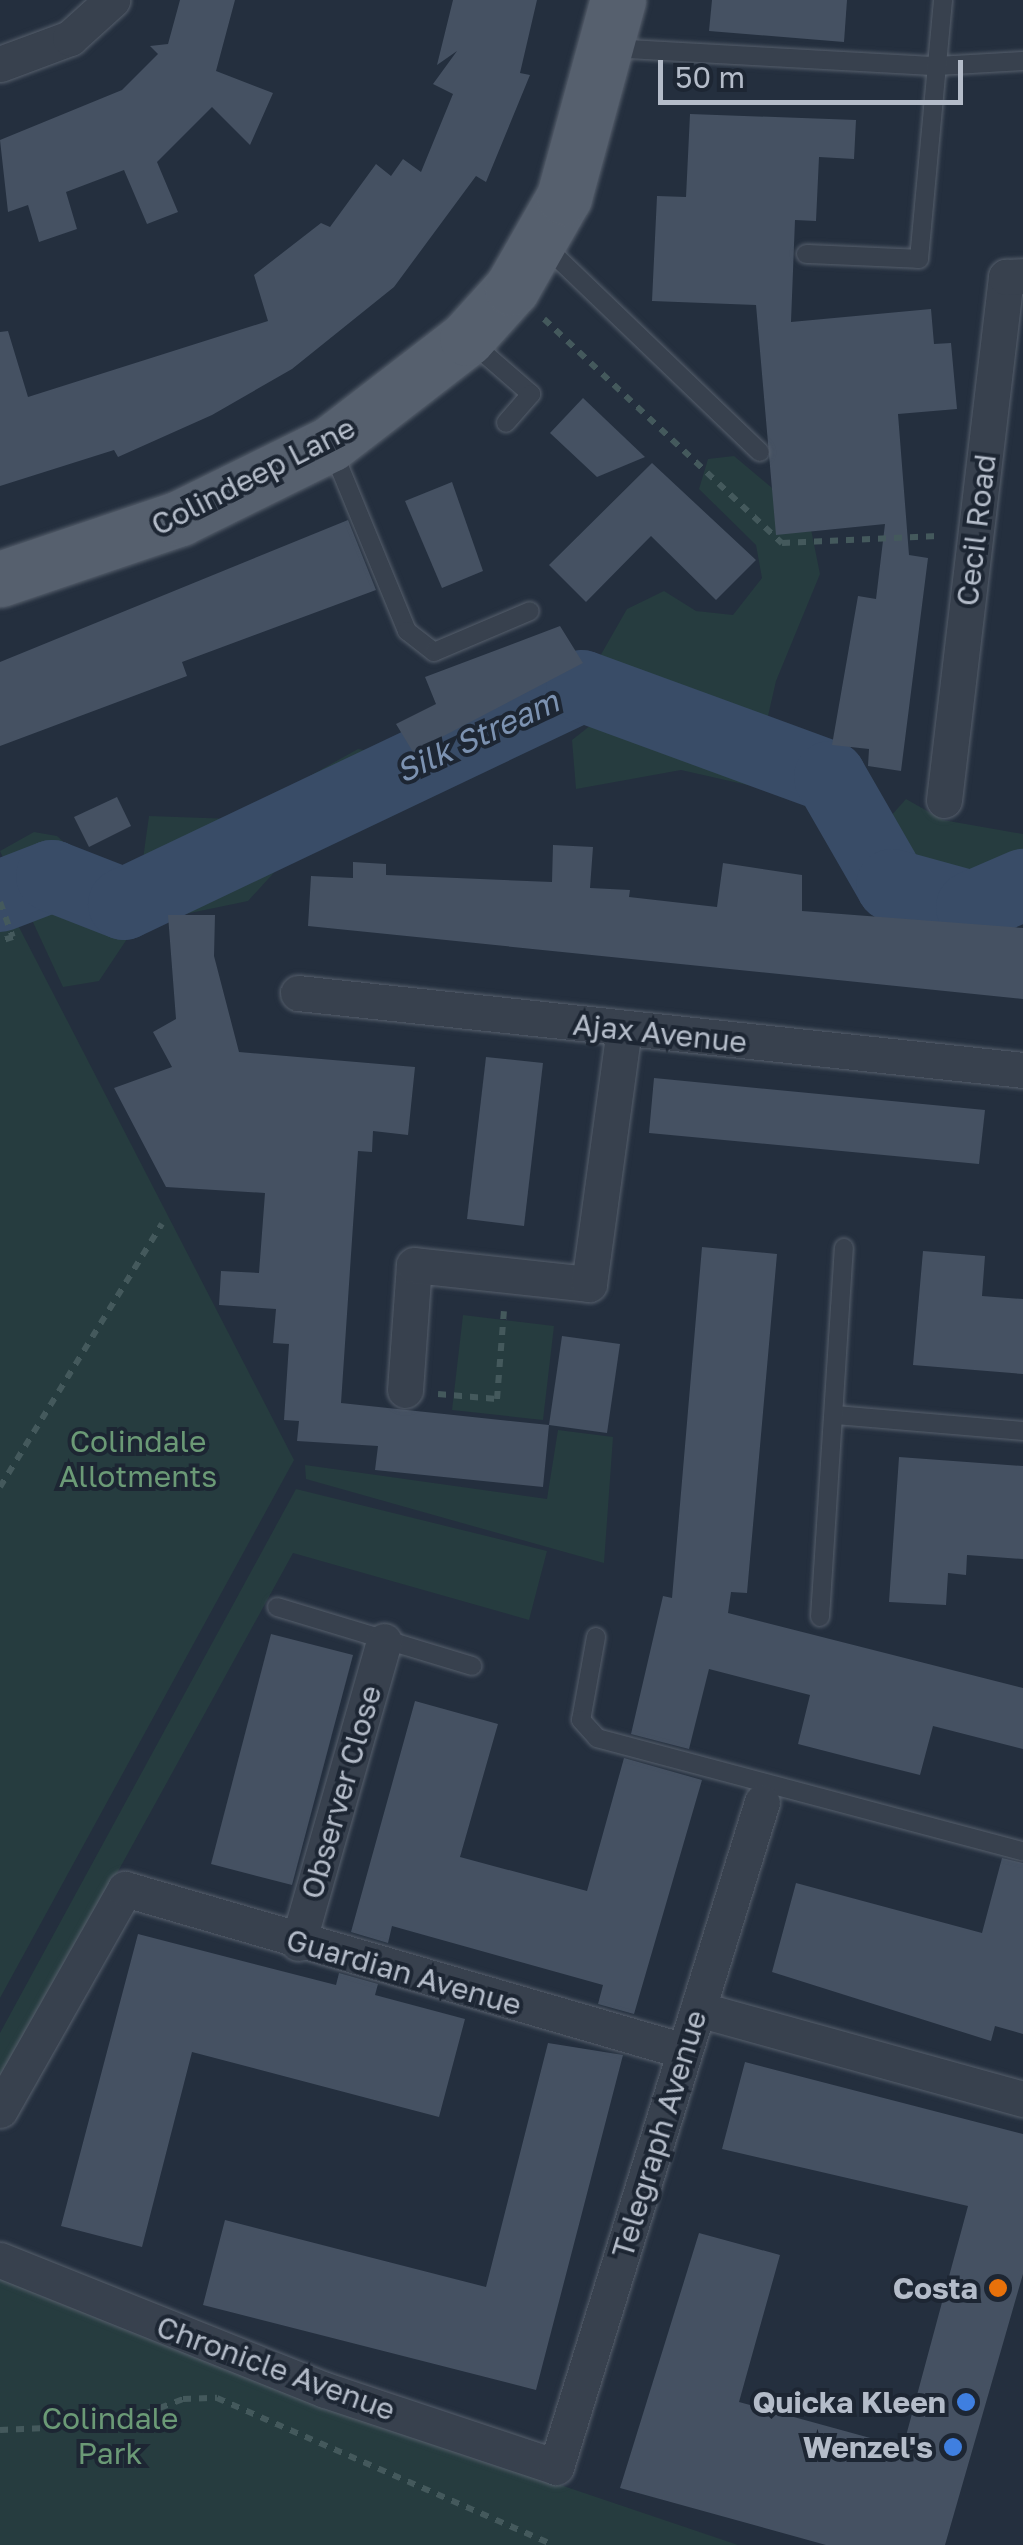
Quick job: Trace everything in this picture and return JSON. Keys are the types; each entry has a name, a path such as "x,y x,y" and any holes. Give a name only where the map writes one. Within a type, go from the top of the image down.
{"main road":[{"name":"Colindeep Lane","path":"0,579 180,518 330,444 467,338 540,242 585,144 614,24"}],"street":[{"path":"0,64 70,38 112,0"},
{"name":"Cecil Road","path":"944,800 1006,277 1023,276"},
{"name":"Ajax Avenue","path":"298,993 1023,1070"},
{"path":"405,1390 414,1265 589,1284 624,1030"},
{"name":"Observer Close","path":"298,1942 384,1641"},
{"name":"Telegraph Avenue","path":"556,2467 762,1802"},
{"name":"Guardian Avenue","path":"0,2110 125,1889 684,2052"},
{"path":"698,2009 1023,2100"},
{"name":"Chronicle Avenue","path":"0,2260 325,2390 556,2467"}],"lane":[{"path":"806,254 919,260 943,0"},
{"path":"614,24 937,66 1023,61"},
{"path":"540,242 760,452"},
{"path":"467,338 532,394 506,423"},
{"path":"330,444 407,631 434,652 530,611"},
{"path":"820,1618 844,1248"},
{"path":"836,1415 1023,1431"},
{"path":"277,1607 472,1666"},
{"path":"596,1637 581,1720 597,1738 1023,1852"}],"path":[{"path":"0,902 13,937 0,940"},
{"path":"0,1487 162,1224"},
{"path":"405,1390 497,1400 507,1275"},
{"path":"0,2430 116,2425 183,2400 217,2398 553,2545"}],"green space":[{"path":"734,456 809,519 820,574 776,681 752,786 681,770 576,789 572,740 591,725 543,723 280,866 248,901 137,924 99,981 63,987 0,851 34,832 57,836 106,880 143,859 149,816 233,819 358,749 414,759 595,665 627,609 664,591 696,611 733,615 762,578 756,545 699,489 708,459"},
{"path":"906,799 943,820 1023,834 1023,919 945,912 893,852 890,817"},
{"name":"Colindale Allotments","path":"6,902 294,1460 0,1998 0,904"},
{"path":"463,1315 554,1326 543,1420 452,1410"},
{"path":"558,1430 613,1437 604,1563 306,1479 305,1465 547,1499"},
{"path":"296,1489 547,1551 529,1620 293,1553 0,2086 0,2033"},
{"name":"Colindale Park","path":"0,2269 368,2420 738,2545 0,2545"}],"building":[{"path":"180,0 235,0 216,71 273,93 250,145 212,107 157,162 178,212 147,224 124,170 66,192 77,229 39,242 28,205 8,212 0,140 122,90 158,54 150,46 168,44"},
{"path":"453,0 537,0 520,73 530,75 486,182 476,176 394,287 292,369 212,415 118,457 114,450 0,486 0,332 8,331 28,397 268,321 254,275 321,223 330,227 376,164 391,176 403,159 421,172 453,94 433,84 457,51 437,65"},
{"path":"712,0 847,0 844,42 709,31"},
{"path":"690,114 856,120 854,159 819,157 816,221 795,220 791,322 931,309 934,344 951,343 957,409 898,414 909,555 928,558 901,771 868,766 869,749 832,745 858,596 876,599 885,524 776,535 756,305 652,301 657,196 686,197"},
{"path":"583,398 645,457 597,477 550,433"},
{"path":"652,463 756,560 716,600 651,536 586,602 549,565"},
{"path":"452,482 483,571 442,588 405,501"},
{"path":"348,520 376,590 182,662 187,676 0,746 0,662"},
{"path":"560,626 583,663 413,752 396,724 436,704 425,677"},
{"path":"117,797 131,826 89,847 74,817"},
{"path":"553,845 593,847 590,888 630,890 629,897 717,907 723,863 802,875 802,911 1023,928 1023,999 308,926 311,876 353,878 353,862 386,864 386,875 552,882"},
{"path":"168,915 215,915 214,956 239,1052 415,1067 408,1135 373,1131 372,1152 358,1151 341,1403 549,1425 543,1487 375,1470 378,1446 297,1441 299,1421 284,1420 289,1344 273,1343 276,1309 219,1305 221,1271 259,1273 265,1193 166,1187 114,1088 172,1067 153,1032 176,1019"},
{"path":"486,1057 543,1063 524,1226 467,1219"},
{"path":"654,1078 985,1110 979,1164 649,1133"},
{"path":"702,1247 777,1254 747,1593 731,1592 728,1613 1023,1688 1023,1749 933,1726 920,1775 860,1760 798,1744 810,1695 709,1669 689,1749 631,1734 663,1596 672,1598"},
{"path":"923,1251 985,1256 982,1296 1023,1299 1023,1374 913,1365"},
{"path":"562,1336 620,1344 607,1433 549,1425"},
{"path":"899,1457 1023,1466 1023,1559 967,1555 966,1575 948,1573 946,1605 889,1602"},
{"path":"271,1634 353,1655 292,1885 211,1864"},
{"path":"415,1701 498,1724 460,1857 587,1891 624,1758 702,1780 634,2014 598,2004 603,1985 392,1926 388,1943 351,1932"},
{"path":"1002,1858 1023,1863 1023,2034 995,2026 991,2041 772,1972 796,1883 982,1933"},
{"path":"138,1934 336,1985 339,1973 378,1984 375,1995 465,2019 439,2117 192,2052 142,2247 61,2226"},
{"path":"548,2043 623,2055 536,2390 203,2305 225,2220 486,2287"},
{"path":"745,2062 1023,2134 1023,2274 945,2545 826,2545 620,2488 699,2233 780,2255 739,2402 903,2447 968,2206 722,2149"}],"waterway":[{"name":"Silk Stream","path":"0,896 52,876 124,904 582,686 830,777 892,885 972,907 1023,885"}],"place":[{"name":"Costa","path":"998,2288"},
{"name":"Quicka Kleen","path":"966,2402"},
{"name":"Wenzel's","path":"953,2447"}]}
